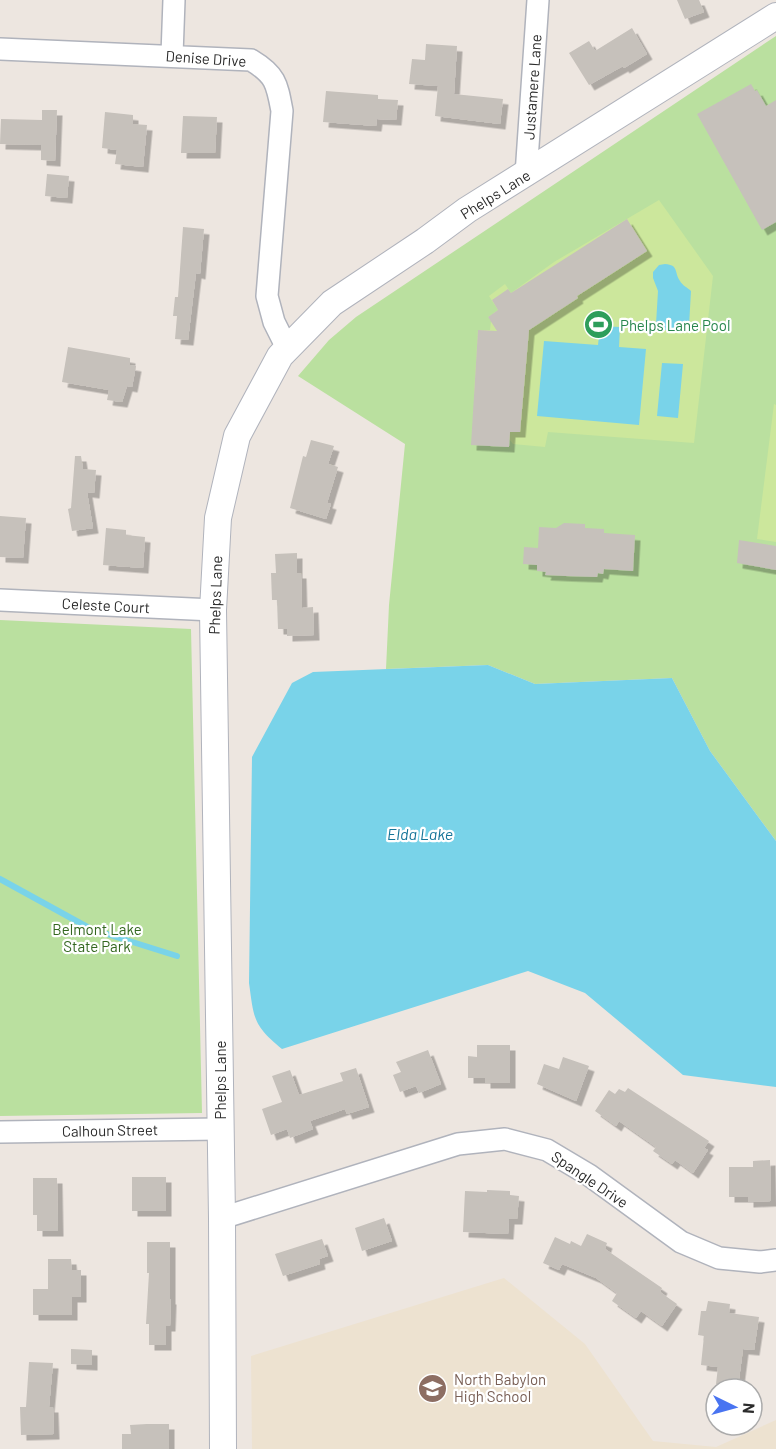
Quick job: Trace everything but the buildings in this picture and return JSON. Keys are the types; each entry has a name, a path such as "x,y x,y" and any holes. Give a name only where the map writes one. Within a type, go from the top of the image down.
{"street":[{"path":"172,55 174,0"},
{"name":"Justamere Lane","path":"526,174 538,0"},
{"name":"Phelps Lane","path":"224,1449 213,610 218,518 237,436 280,356 332,303 467,210 776,16"},
{"name":"Denise Drive","path":"0,49 252,60 267,70 278,87 282,111 267,296 274,322 288,348"},
{"name":"Celeste Court","path":"0,600 213,610"},
{"name":"Calhoun Street","path":"0,1132 220,1129"},
{"name":"Spangle Drive","path":"222,1218 458,1144 505,1139 547,1150 589,1175 681,1242 719,1258 760,1262 776,1260"}],"shaded area":[{"name":"North Babylon High School","path":"504,1278 585,1344 653,1441 716,1447 738,1437 764,1437 764,1425 776,1420 776,1449 252,1449 251,1356"}],"green space":[{"path":"776,36 776,841 710,751 672,678 535,684 488,665 386,669 389,605 405,444 298,376 329,340 356,317"},
{"name":"Phelps Lane Pool","path":"659,200 713,276 694,443 548,432 545,447 513,444 474,395 478,330 490,330 491,321 488,317 498,310 489,296 505,284 511,293 554,262"},
{"path":"774,404 776,405 776,542 757,539"},
{"name":"Belmont Lake State Park","path":"0,620 191,629 202,1113 0,1116"}],"water":[{"path":"659,265 674,267 678,278 691,291 689,326 683,332 658,329 656,324 658,291 653,272"},
{"path":"600,326 620,327 619,347 646,349 639,425 537,416 544,341 598,345"},
{"path":"662,363 683,364 678,418 657,416"},
{"name":"Elda Lake","path":"488,665 535,684 672,678 710,751 776,841 776,1087 683,1075 585,993 528,971 282,1049 260,1027 254,1013 249,983 252,757 292,683 313,672"}],"waterway":[{"path":"0,879 91,929 177,956"}],"place":[{"name":"Phelps Lane Pool","path":"599,325"},
{"name":"North Babylon High School","path":"433,1388"}]}
